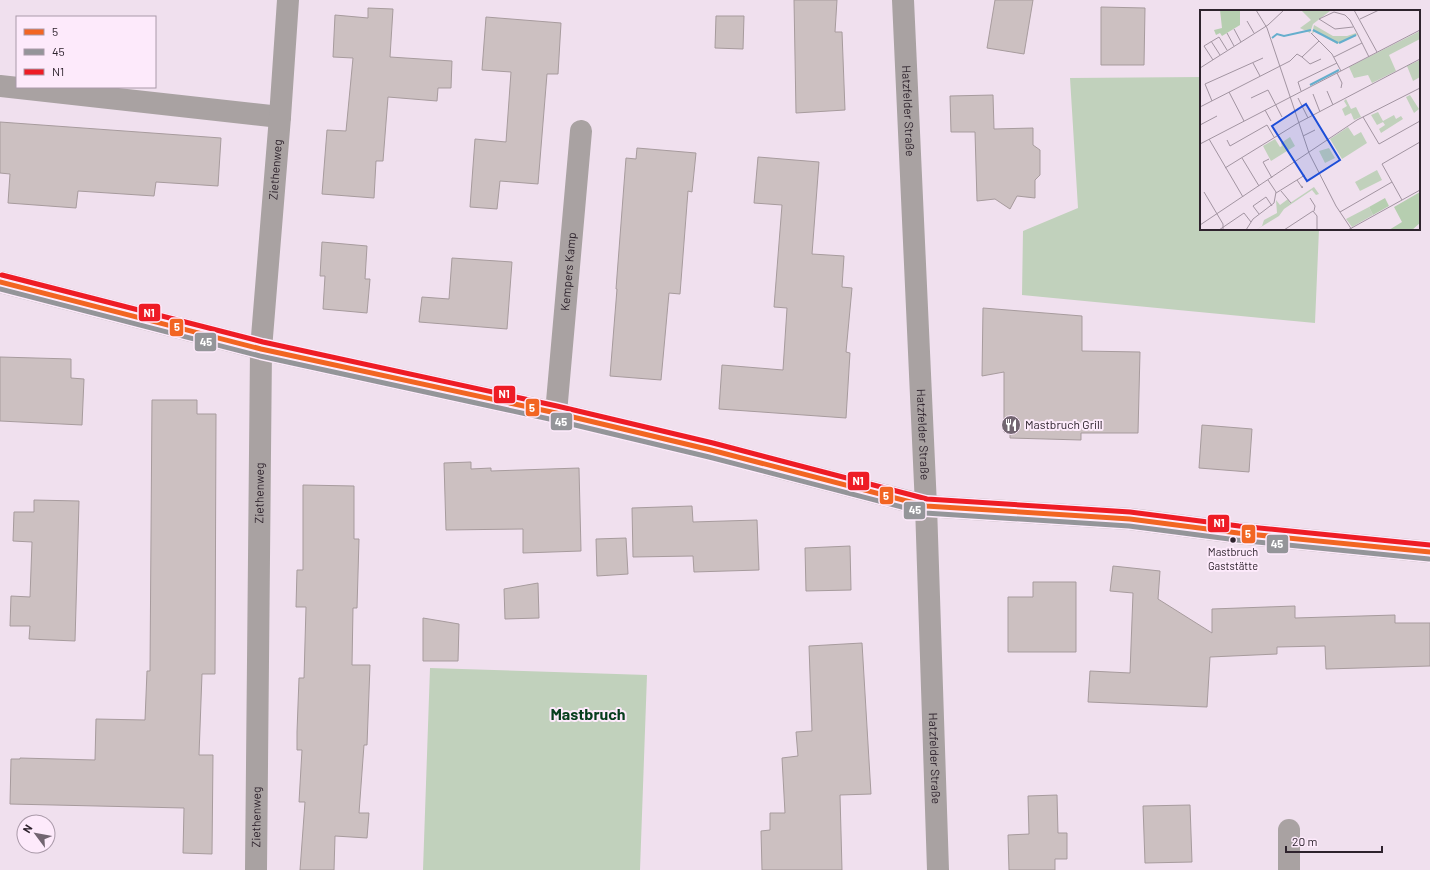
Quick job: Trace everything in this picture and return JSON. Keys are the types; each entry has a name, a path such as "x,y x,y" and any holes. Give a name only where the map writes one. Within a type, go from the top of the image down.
{"street":[{"name":"Ziethenweg","path":"256,870 261,349 288,0"},
{"name":"Hatzfelder Straße","path":"903,0 926,506 938,870"},
{"path":"0,86 16,88"},
{"path":"18,88 280,117"},
{"name":"Kempers Kamp","path":"556,413 581,131"},
{"path":"0,282 261,349 556,413 719,452 926,506 1130,519 1238,533 1430,552"},
{"path":"1289,830 1289,870"}],"green space":[{"path":"1200,77 1200,230 1319,230 1315,323 1022,295 1023,231 1078,208 1070,78"},
{"path":"430,668 647,675 640,870 423,870"}],"building":[{"path":"794,0 837,0 835,32 842,32 845,110 796,113"},
{"path":"995,0 1033,0 1024,54 987,48"},
{"path":"1101,7 1145,8 1144,65 1101,65"},
{"path":"368,8 393,9 390,57 452,61 451,88 438,88 437,101 388,97 383,161 376,161 374,198 322,194 327,130 346,131 353,58 333,57 335,15 368,18"},
{"path":"716,16 744,16 743,49 715,48"},
{"path":"486,17 561,23 558,74 547,74 538,184 500,181 497,209 470,207 475,139 506,142 511,72 482,70"},
{"path":"993,95 994,129 1033,128 1033,145 1040,150 1040,175 1035,180 1035,198 1017,196 1010,209 995,199 977,201 975,132 951,132 950,96"},
{"path":"0,122 221,138 218,186 156,182 154,196 78,191 76,208 8,203 10,174 0,173"},
{"path":"637,148 696,153 692,192 688,191 680,294 669,293 661,380 610,376 626,158 636,159"},
{"path":"758,157 819,162 812,254 844,256 842,287 852,288 846,352 850,353 846,418 719,409 722,365 783,370 787,308 774,307 782,205 754,203"},
{"path":"322,242 367,246 365,279 370,279 367,313 323,309 325,276 320,276"},
{"path":"452,258 512,262 507,329 419,322 422,297 449,299"},
{"path":"983,308 1082,316 1082,351 1140,352 1138,433 1081,433 1081,440 1010,438 1010,433 1004,432 1004,372 982,376"},
{"path":"0,357 71,359 71,378 84,379 82,425 0,421"},
{"path":"152,400 197,400 197,414 216,414 215,674 202,674 199,755 213,755 212,854 183,853 184,808 10,804 11,759 95,760 96,719 145,720 147,671 150,671"},
{"path":"1202,425 1252,429 1249,472 1199,468"},
{"path":"471,462 471,469 491,468 491,471 579,468 581,551 523,553 523,529 446,530 444,463"},
{"path":"303,485 354,486 354,539 359,539 357,608 353,608 352,665 370,665 367,745 364,745 359,813 369,813 367,838 335,836 334,870 300,870 305,802 299,802 302,750 297,750 297,732 299,678 304,678 306,607 296,607 297,570 303,570"},
{"path":"34,500 79,501 75,641 29,639 30,626 10,626 11,596 30,597 32,542 13,541 14,512 34,512"},
{"path":"692,506 693,522 757,520 759,570 694,572 693,556 633,557 632,508"},
{"path":"626,538 628,574 597,576 596,539"},
{"path":"850,546 851,590 806,591 805,548"},
{"path":"1113,566 1160,571 1158,599 1212,633 1212,609 1295,606 1295,618 1395,615 1395,623 1430,623 1430,666 1326,669 1325,646 1277,647 1277,654 1210,657 1207,707 1088,702 1090,671 1130,673 1133,593 1110,591"},
{"path":"1033,582 1076,582 1076,652 1008,652 1008,597 1033,597"},
{"path":"538,583 539,618 505,619 504,589"},
{"path":"423,618 459,624 458,661 423,661"},
{"path":"862,643 871,794 840,795 842,870 762,870 761,831 770,830 770,813 785,813 782,758 798,756 796,732 812,731 809,646"},
{"path":"1057,795 1058,833 1067,833 1067,859 1055,859 1055,870 1009,870 1008,835 1029,834 1028,796"},
{"path":"1190,805 1192,862 1145,863 1143,806"}],"transit line":[{"name":"N1","path":"2,275 263,342 557,406 713,443 927,499 1130,512 1239,526 1430,545"},
{"name":"5","path":"0,282 261,349 556,413 711,450 926,506 1130,519 1238,533 1430,552"},
{"name":"45","path":"0,289 260,356 554,420 709,457 925,513 1129,526 1237,540 1429,559"}],"place":[{"name":"Mastbruch Grill","path":"1011,425"},
{"name":"Mastbruch Gaststätte","path":"1233,540"}],"district":[{"name":"Mastbruch","path":"588,714"}]}
